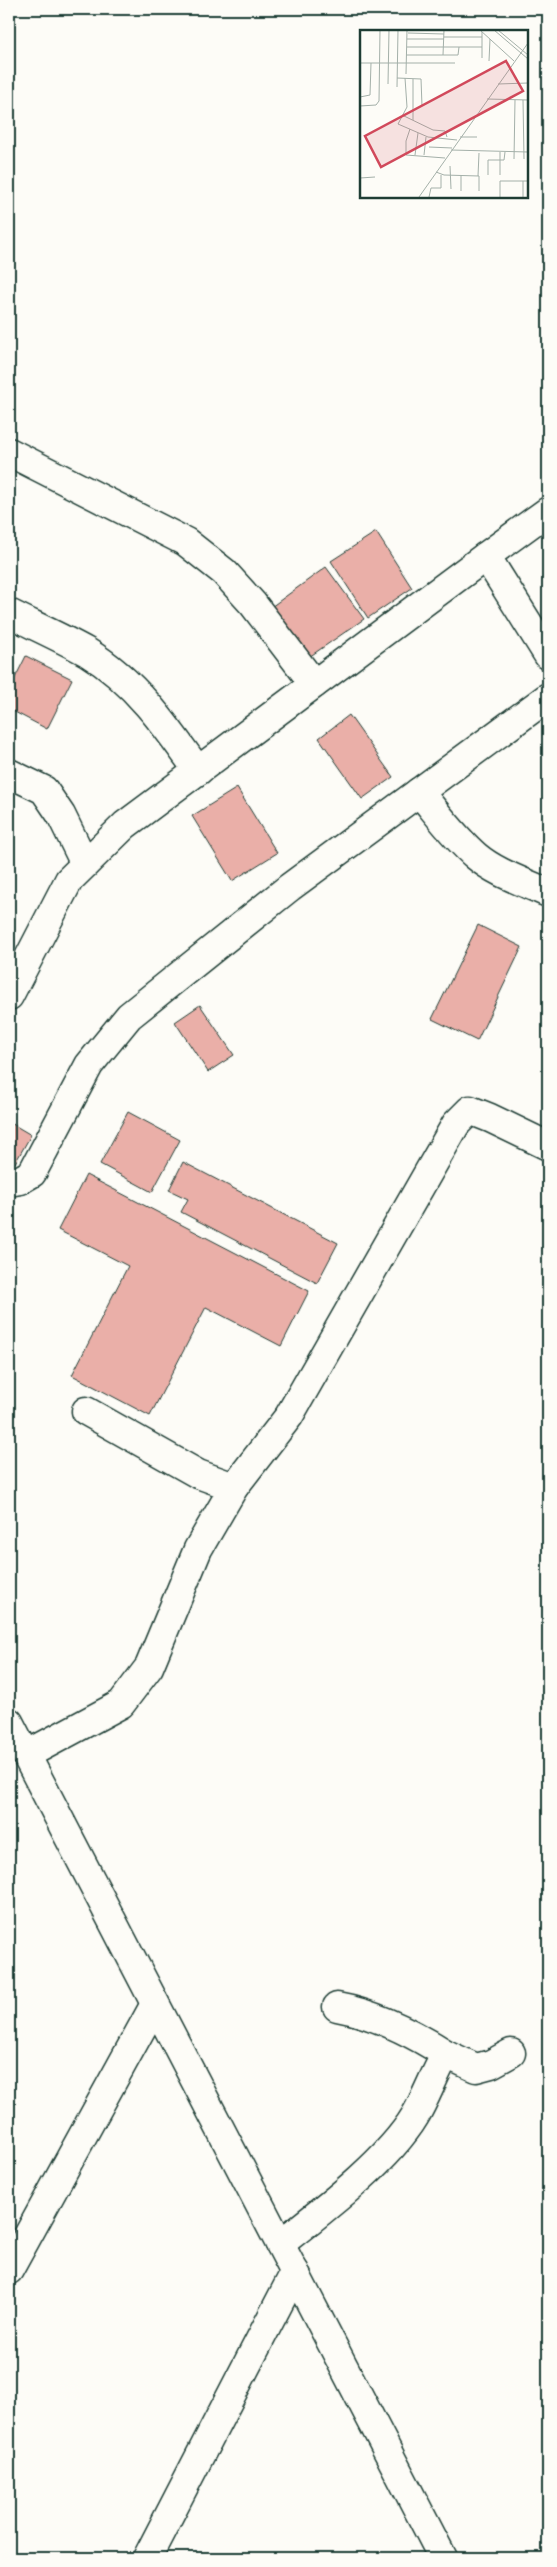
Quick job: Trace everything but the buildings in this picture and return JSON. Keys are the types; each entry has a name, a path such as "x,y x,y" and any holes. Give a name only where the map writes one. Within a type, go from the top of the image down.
{"street":[{"path":"9,452 186,542 224,572 253,604 314,684"},
{"path":"9,996 69,880 125,826 548,511"},
{"path":"486,556 548,656"},
{"path":"9,613 88,653 126,683 158,714 198,771"},
{"path":"9,1182 20,1180 32,1173 89,1065 129,1016 290,887 548,697"},
{"path":"9,772 44,790 61,814 85,864"},
{"path":"418,792 477,857 504,873 548,893"},
{"path":"26,1755 121,1704 149,1667 198,1549 234,1487 289,1416 456,1124 470,1110 548,1146"},
{"path":"86,1411 198,1474 234,1487"},
{"path":"9,1722 443,2558"},
{"path":"9,2270 155,2004"},
{"path":"337,2007 355,2010 415,2034 446,2054 476,2068 491,2064 511,2053"},
{"path":"280,2244 331,2204 390,2148 414,2117 446,2054"},
{"path":"147,2558 295,2272"}]}
